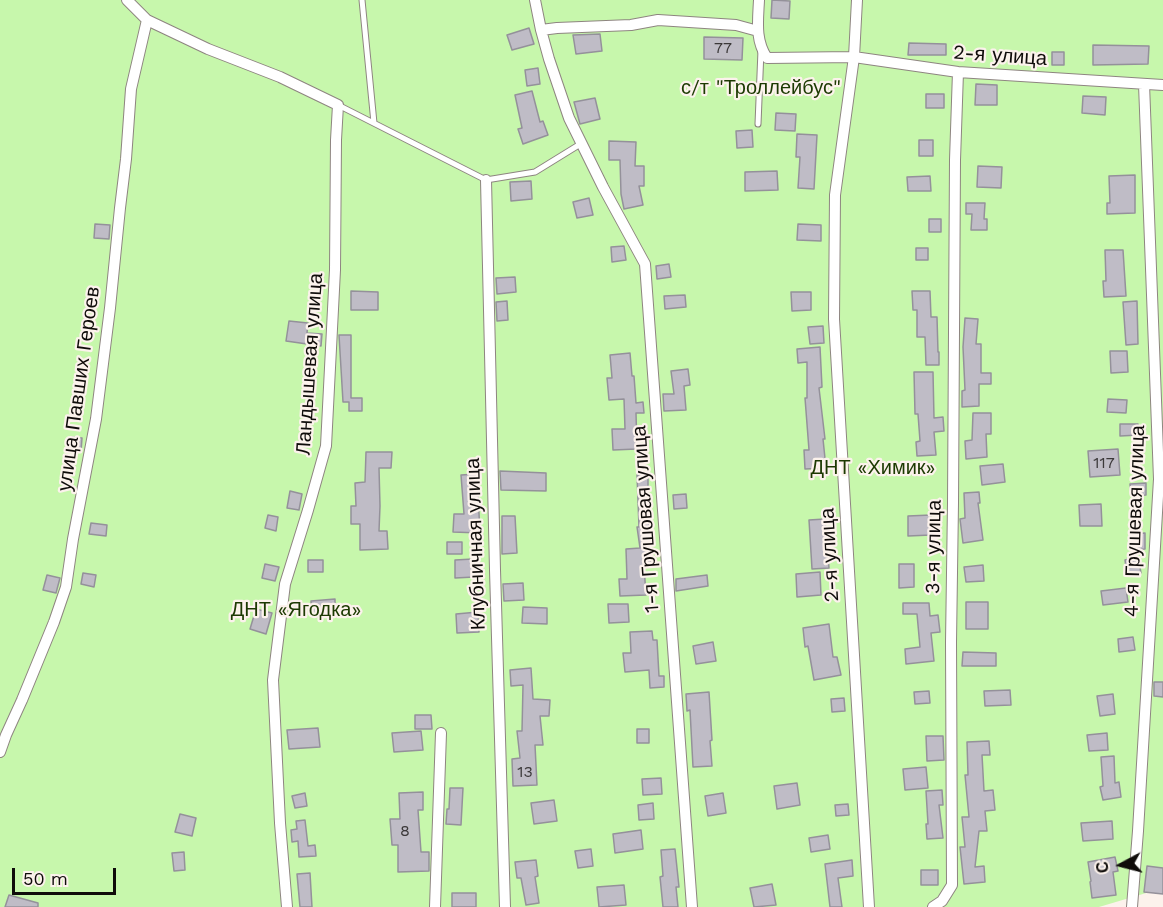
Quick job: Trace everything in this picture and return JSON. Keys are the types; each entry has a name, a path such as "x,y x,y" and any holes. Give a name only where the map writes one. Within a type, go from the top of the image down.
{"street":[{"path":"127,0 147,20 208,49 280,77 338,105"},
{"name":"1-я Грушовая улица","path":"536,0 549,59 569,118 603,188 645,264 692,907"},
{"path":"759,0 758,31 761,49"},
{"name":"2-я улица","path":"857,0 854,57 835,195 834,319 869,907"},
{"name":"улица Павших Героев","path":"0,752 54,622 66,587 96,418 126,159 131,89 147,20"},
{"path":"541,30 632,25 658,20 736,25 758,31"},
{"name":"2-я улица","path":"761,49 767,58 854,57 958,72 1144,84"},
{"name":"3-я улица","path":"933,907 942,901 952,885 951,642 955,160 958,72"},
{"path":"1144,84 1163,85"},
{"name":"4-я Грушевая улица","path":"1132,907 1161,479 1144,84"},
{"name":"Ландышевая улица","path":"287,907 280,823 273,680 285,584 326,446 335,270 338,105"},
{"name":"Клубничная улица","path":"486,180 505,907"},
{"path":"435,907 441,733"}],"lane":[{"path":"362,0 374,123"},
{"path":"758,124 761,49"},
{"path":"338,105 486,180 535,172 582,143"}],"green space":[{"path":"0,0 1163,0 1163,888 1099,907 0,907"}],"building":[{"path":"772,0 790,1 789,19 771,18"},
{"path":"529,28 534,44 512,50 507,35"},
{"path":"600,34 602,51 576,54 573,35"},
{"path":"704,37 743,38 742,60 704,59"},
{"path":"909,43 946,44 946,55 908,55"},
{"path":"1093,45 1149,46 1148,64 1093,65"},
{"path":"1052,52 1064,52 1064,65 1052,65"},
{"path":"538,68 540,84 527,86 525,70"},
{"path":"976,84 997,85 997,105 975,105"},
{"path":"532,91 540,122 543,121 548,135 523,144 518,129 522,128 515,95"},
{"path":"926,94 944,94 944,108 926,108"},
{"path":"1083,96 1106,97 1105,115 1082,113"},
{"path":"595,98 600,119 580,124 574,102"},
{"path":"776,113 796,114 795,131 775,130"},
{"path":"752,130 753,147 737,148 736,131"},
{"path":"797,134 817,135 814,189 798,188 800,157 796,157"},
{"path":"919,140 933,140 933,156 919,156"},
{"path":"609,141 636,142 635,166 644,166 644,186 639,186 643,205 624,209 620,160 609,160"},
{"path":"978,166 1002,167 1001,188 977,187"},
{"path":"777,171 778,190 745,191 745,172"},
{"path":"1135,175 1135,213 1107,214 1107,203 1110,203 1109,176"},
{"path":"930,176 931,191 908,191 907,177"},
{"path":"531,181 532,199 511,201 510,182"},
{"path":"589,198 593,215 577,218 573,202"},
{"path":"966,203 985,203 984,219 987,219 987,230 971,230 972,214 966,214"},
{"path":"929,219 941,219 941,232 929,232"},
{"path":"95,224 110,225 109,239 94,238"},
{"path":"798,224 821,225 821,241 797,240"},
{"path":"624,246 626,260 612,262 611,247"},
{"path":"916,248 928,248 928,260 916,260"},
{"path":"1105,250 1123,250 1126,296 1104,297"},
{"path":"669,264 671,277 657,279 656,266"},
{"path":"515,277 516,292 497,294 496,278"},
{"path":"351,291 378,292 378,310 351,310"},
{"path":"912,291 930,291 931,317 937,317 939,365 926,365 925,337 917,337 917,310 913,310"},
{"path":"791,292 811,292 811,310 792,311"},
{"path":"685,295 686,307 665,309 664,296"},
{"path":"507,301 508,320 497,321 496,302"},
{"path":"1137,301 1138,344 1126,345 1123,302"},
{"path":"965,318 978,319 976,344 981,344 981,373 991,373 991,384 979,384 979,406 962,407 962,391 965,390 963,347"},
{"path":"289,321 308,323 307,333 322,334 321,346 286,341"},
{"path":"823,326 824,343 810,344 808,327"},
{"path":"339,335 351,335 351,398 362,398 362,411 349,411 349,402 343,402"},
{"path":"820,347 822,387 819,388 826,468 805,469 804,450 809,450 805,398 807,398 807,362 798,363 797,349"},
{"path":"1110,351 1127,351 1128,372 1111,373"},
{"path":"630,353 636,403 643,402 644,413 636,413 637,449 613,450 612,429 625,429 624,399 609,400 607,378 612,378 610,355"},
{"path":"688,369 690,385 684,386 686,410 664,411 663,394 674,394 671,371"},
{"path":"914,372 933,372 934,418 943,417 944,431 934,432 936,455 917,456 916,442 920,441 918,414 915,414"},
{"path":"1108,399 1127,400 1126,413 1107,412"},
{"path":"973,413 991,413 991,434 986,434 987,457 966,459 965,441 972,440"},
{"path":"1120,424 1138,424 1139,435 1120,436"},
{"path":"70,437 82,438 81,452 69,451"},
{"path":"1118,449 1120,475 1090,477 1088,451"},
{"path":"366,452 392,452 391,468 379,468 379,531 387,531 388,549 360,550 360,524 351,524 351,506 356,506 355,483 365,482"},
{"path":"1003,464 1005,482 982,485 980,466"},
{"path":"500,471 546,473 546,491 501,490"},
{"path":"477,474 480,533 453,532 454,514 464,514 461,475"},
{"path":"637,475 648,475 651,565 644,566 646,595 620,596 619,579 627,579 626,549 640,548 637,527 639,527"},
{"path":"1146,483 1146,495 1131,496 1130,484"},
{"path":"290,491 302,494 299,510 287,508"},
{"path":"979,492 980,503 978,503 983,540 963,543 960,519 965,518 964,493"},
{"path":"686,494 687,508 674,509 673,495"},
{"path":"1101,504 1102,526 1080,526 1079,505"},
{"path":"268,515 278,517 276,531 265,528"},
{"path":"931,515 931,535 908,536 908,516"},
{"path":"502,516 515,516 517,553 502,554"},
{"path":"825,519 829,568 812,569 809,520"},
{"path":"91,523 107,525 106,536 89,534"},
{"path":"1145,533 1145,549 1132,550 1131,534"},
{"path":"447,542 462,542 462,554 447,554"},
{"path":"1138,557 1141,573 1127,575 1125,560"},
{"path":"473,559 474,577 455,578 455,560"},
{"path":"308,560 323,560 323,572 308,572"},
{"path":"265,564 279,567 275,581 262,578"},
{"path":"899,564 914,564 914,587 899,588"},
{"path":"983,565 984,581 966,582 964,567"},
{"path":"820,572 821,595 797,597 796,574"},
{"path":"83,573 96,575 94,587 81,584"},
{"path":"47,575 60,578 56,593 43,590"},
{"path":"707,575 708,586 676,591 676,579"},
{"path":"523,583 524,600 504,601 503,584"},
{"path":"1126,588 1128,602 1103,605 1101,591"},
{"path":"335,599 335,616 312,617 311,601"},
{"path":"966,602 988,602 988,629 966,629"},
{"path":"903,603 929,603 930,616 938,615 940,632 931,633 934,661 906,664 905,649 920,647 917,614 903,614"},
{"path":"608,604 628,604 629,622 609,623"},
{"path":"523,607 547,608 547,624 522,623"},
{"path":"256,609 272,613 266,634 250,629"},
{"path":"478,612 479,632 457,633 456,614"},
{"path":"829,624 833,657 837,657 841,675 814,680 808,646 805,647 803,628"},
{"path":"652,631 653,640 657,640 659,676 664,676 664,687 650,688 649,670 625,672 623,653 631,653 630,632"},
{"path":"1133,637 1135,650 1119,652 1118,639"},
{"path":"713,642 716,661 696,664 693,646"},
{"path":"963,652 996,653 996,666 962,666"},
{"path":"531,668 533,699 550,700 549,716 540,716 543,745 535,745 537,785 513,786 512,759 520,758 517,731 522,731 523,685 511,686 510,670"},
{"path":"1154,682 1163,682 1163,697 1154,696"},
{"path":"1010,690 1011,705 985,706 984,691"},
{"path":"929,691 930,703 915,704 914,692"},
{"path":"709,692 712,766 693,767 690,710 687,711 686,694"},
{"path":"1113,694 1115,714 1100,716 1097,696"},
{"path":"844,698 845,711 832,712 831,699"},
{"path":"415,715 431,715 432,729 415,729"},
{"path":"318,728 320,747 289,749 287,730"},
{"path":"637,729 649,729 649,743 637,743"},
{"path":"421,731 423,750 394,752 392,733"},
{"path":"1107,733 1108,750 1089,751 1087,735"},
{"path":"926,736 943,736 944,760 927,761"},
{"path":"989,741 990,755 982,755 984,791 993,790 995,810 985,811 987,831 979,831 975,867 984,866 985,882 964,884 960,847 965,847 962,817 969,817 965,775 968,775 967,742"},
{"path":"1114,756 1115,783 1119,782 1121,797 1103,800 1100,787 1103,786 1101,757"},
{"path":"926,767 928,788 905,790 903,769"},
{"path":"661,778 662,794 643,795 642,779"},
{"path":"797,783 800,805 777,809 774,786"},
{"path":"450,788 463,788 461,825 446,824"},
{"path":"942,790 943,805 939,805 943,838 927,839 926,791"},
{"path":"423,792 423,810 418,810 421,852 429,852 429,871 398,872 398,845 392,845 390,819 400,819 399,793"},
{"path":"305,793 307,806 295,808 292,796"},
{"path":"723,793 726,813 708,816 705,796"},
{"path":"554,800 557,821 534,824 531,803"},
{"path":"653,803 654,819 639,820 638,805"},
{"path":"848,804 849,815 836,816 835,805"},
{"path":"180,814 196,818 192,836 175,832"},
{"path":"305,820 308,846 315,845 316,856 299,857 298,841 292,842 291,830 297,829 296,821"},
{"path":"1112,821 1113,839 1083,841 1081,823"},
{"path":"641,830 643,849 615,853 613,834"},
{"path":"828,835 830,849 811,852 809,838"},
{"path":"591,849 593,866 578,868 575,851"},
{"path":"675,849 679,887 676,887 678,907 663,907 660,877 663,876 661,850"},
{"path":"184,852 185,870 174,871 172,853"},
{"path":"1115,857 1118,871 1113,872 1116,895 1092,898 1088,862"},
{"path":"536,860 538,876 535,877 539,903 526,905 521,878 517,878 515,862"},
{"path":"852,860 853,876 838,878 842,907 830,907 825,864"},
{"path":"1147,866 1163,868 1163,894 1144,892"},
{"path":"921,870 938,870 938,885 921,885"},
{"path":"310,873 312,907 300,907 297,874"},
{"path":"772,884 776,905 754,907 750,888"},
{"path":"624,885 626,905 599,907 597,887"},
{"path":"452,893 476,893 476,907 452,907"},
{"path":"9,895 38,903 38,907 5,907"}],"park label":[{"name":"с/т \"Троллейбус\"","path":"761,88"},
{"name":"ДНТ «Химик»","path":"873,468"},
{"name":"ДНТ «Ягодка»","path":"296,610"}]}
